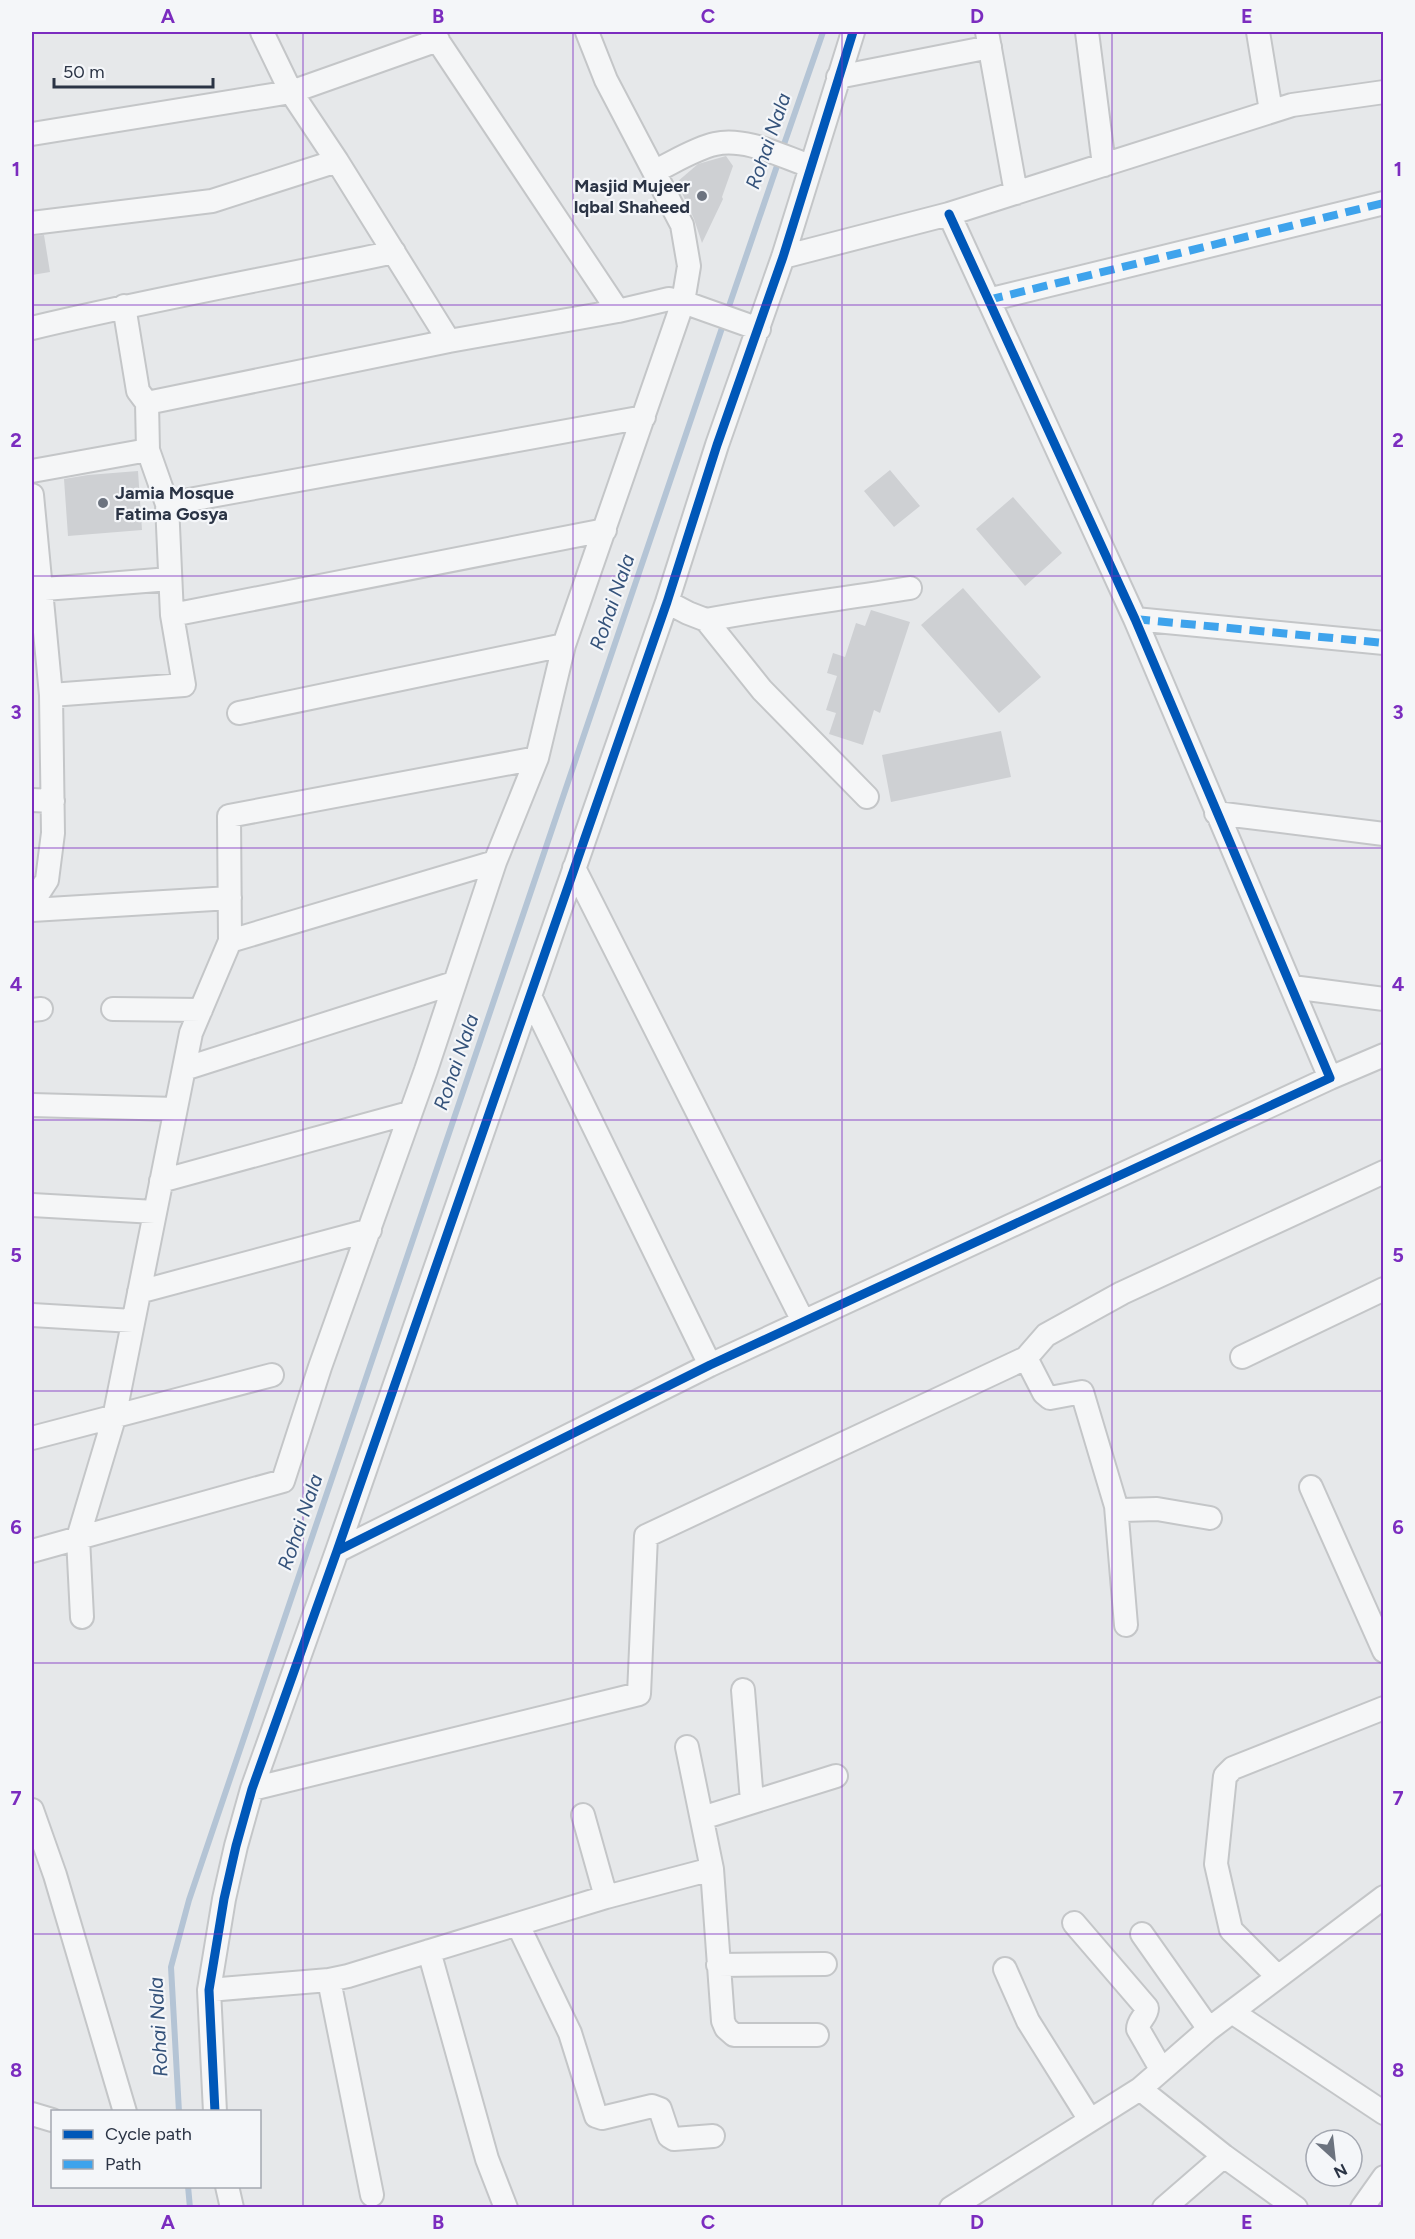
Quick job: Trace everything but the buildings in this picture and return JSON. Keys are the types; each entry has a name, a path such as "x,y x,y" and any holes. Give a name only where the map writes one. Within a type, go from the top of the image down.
{"street":[{"path":"262,32 291,93 337,161 449,341"},
{"path":"32,1551 283,1481 320,1367 426,1070 495,862 537,758 564,645 644,417 687,303 689,266 682,225 606,80 587,32"},
{"path":"215,2110 209,1990 226,1888 252,1789 337,1551 666,602 755,328 783,257 803,163 854,32"},
{"path":"1087,32 1104,165"},
{"path":"1258,32 1271,111"},
{"path":"32,134 291,93 435,36 618,311"},
{"path":"838,77 988,39 1016,193"},
{"path":"783,257 949,214 1292,105 1383,92"},
{"path":"654,171 713,144 733,142 803,163"},
{"path":"32,223 212,201 337,161"},
{"path":"988,300 1383,203"},
{"path":"949,214 1135,619 1330,1078"},
{"path":"32,328 124,306 264,280 394,252"},
{"path":"147,403 449,341 618,311 669,299 687,303 755,328"},
{"path":"51,695 184,685 172,615 167,504 148,450 147,403 138,390 124,306"},
{"path":"167,504 644,417"},
{"path":"32,471 148,450"},
{"path":"32,495 36,590 51,695 42,800 53,833 47,880 32,903"},
{"path":"172,615 604,530"},
{"path":"36,590 170,579"},
{"path":"706,620 756,610 910,588"},
{"path":"666,602 706,620 762,690 867,797"},
{"path":"1135,619 1383,643"},
{"path":"239,713 564,645"},
{"path":"82,1617 78,1538 114,1418 191,1033 230,941 228,816 537,758"},
{"path":"1216,813 1383,834"},
{"path":"230,941 495,862"},
{"path":"574,868 803,1321"},
{"path":"32,910 230,898"},
{"path":"184,1069 454,983"},
{"path":"1292,987 1383,999"},
{"path":"530,996 710,1365"},
{"path":"113,1009 201,1010"},
{"path":"337,1551 710,1365 1383,1055"},
{"path":"32,1105 175,1109"},
{"path":"160,1181 409,1113"},
{"path":"252,1789 639,1694 646,1536 1026,1358 1046,1335 1122,1293 1383,1172"},
{"path":"32,1205 154,1212"},
{"path":"139,1293 370,1230"},
{"path":"1242,1357 1383,1289"},
{"path":"32,1315 133,1321"},
{"path":"1026,1358 1044,1393 1050,1398 1082,1392 1116,1506 1126,1625"},
{"path":"32,1438 272,1375"},
{"path":"1311,1487 1383,1651"},
{"path":"1116,1506 1122,1510 1157,1509 1210,1518"},
{"path":"743,1690 752,1801"},
{"path":"1277,1976 1231,1930 1216,1864 1225,1776 1233,1768 1383,1708"},
{"path":"687,1747 712,1869 718,1965 723,2021 726,2028 734,2035 817,2035"},
{"path":"702,1818 837,1776"},
{"path":"32,1810 56,1875 124,2110"},
{"path":"583,1815 606,1897"},
{"path":"209,1990 329,1980 606,1897 712,1869"},
{"path":"951,2208 1140,2089 1209,2029 1383,1897"},
{"path":"1074,1923 1147,2008 1138,2023 1138,2028 1161,2069"},
{"path":"518,1924 570,2033 596,2116 602,2118 657,2106 669,2136 674,2139 713,2136"},
{"path":"1142,1934 1209,2029"},
{"path":"429,1951 487,2159 506,2208"},
{"path":"718,1965 825,1964"},
{"path":"1005,1969 1028,2021 1090,2120"},
{"path":"329,1980 372,2195"},
{"path":"1232,2012 1383,2113"},
{"path":"1140,2089 1224,2156 1296,2208"},
{"path":"32,2114 51,2120"},
{"path":"1164,2208 1224,2156"},
{"path":"1362,2208 1383,2177"},
{"path":"227,2188 232,2208"}],"waterway":[{"name":"Rohai Nala","path":"782,150 823,32"},
{"name":"Rohai Nala","path":"727,312 779,160"},
{"name":"Rohai Nala","path":"179,2110 171,1967 189,1900 724,322"},
{"name":"Rohai Nala","path":"188,2188 190,2208"}],"marked path":[{"path":"988,300 1384,203"},
{"path":"1135,619 1384,643"}],"cycle path":[{"path":"215,2110 209,1990 224,1899 252,1789 667,602 717,445 783,257 853,32"},
{"path":"337,1551 710,1365 1330,1078 1135,619 949,214"}],"place":[{"name":"Masjid Mujeer Iqbal Shaheed","path":"702,196"},
{"name":"Jamia Mosque Fatima Gosya","path":"103,503"}]}
